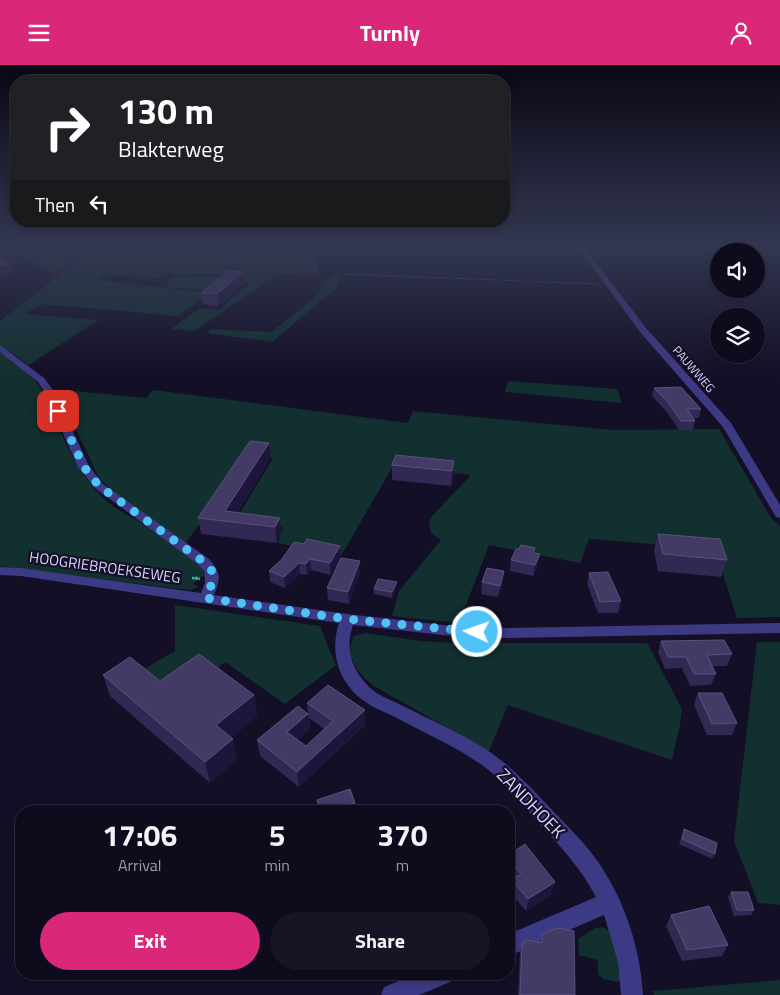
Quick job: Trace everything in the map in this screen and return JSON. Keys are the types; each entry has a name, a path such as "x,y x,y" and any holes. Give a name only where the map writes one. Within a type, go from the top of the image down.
{"street":[{"name":"PAUWWEG","path":"613,290 643,330 727,425 766,495 780,513"},
{"path":"0,348 41,380 50,393 84,467 99,486 204,562 212,571 212,583 206,598 347,619 461,632 780,628"},
{"name":"HOOGRIEBROEKSEWEG","path":"0,571 21,572 206,598"},
{"name":"ZANDHOEK","path":"347,619 341,635 340,652 348,673 364,693 472,750 492,763 517,784 590,866 610,902 622,935 632,976 632,995"},
{"path":"515,942 610,902"},
{"path":"392,995 428,980"}],"green space":[{"path":"39,290 188,290 202,292 206,296 178,316 42,304 25,314 98,320 29,365 0,345 0,321"},
{"path":"241,290 253,290 195,331 171,329 200,308 219,310"},
{"path":"319,290 333,290 272,342 207,333 211,329 271,332 313,299"},
{"path":"0,351 33,378 40,388 49,403 71,454 95,490 114,507 191,555 201,566 207,577 202,576 193,584 199,587 190,590 180,589 0,566"},
{"path":"508,381 617,389 622,403 505,392"},
{"path":"53,389 146,398 153,390 408,423 413,411 613,430 719,429 771,518 780,526 780,617 737,618 715,549 589,539 580,563 489,545 459,623 392,616 399,591 441,540 431,533 429,522 433,515 471,475 393,466 341,556 278,543 283,527 235,521 273,458 249,454 186,543 120,498 99,478 70,417"},
{"path":"175,605 320,626 336,665 285,704 225,662 204,678 171,695 137,673 175,651"},
{"path":"365,633 421,641 454,643 647,643 682,709 672,760 508,705 489,751 368,681 354,664 350,651 354,636"},
{"path":"757,642 780,642 780,905 758,903 734,841"},
{"path":"603,927 613,933 624,977 617,982 603,979 598,974 598,960 579,955 578,939 595,928"},
{"path":"780,980 780,995 654,995 653,991"}],"building":[{"path":"204,290 221,290 217,294 201,293"},
{"path":"681,387 701,409 687,409 695,421 681,421 668,402 654,388"},
{"path":"250,441 269,443 225,511 280,518 275,527 198,518"},
{"path":"396,455 454,461 452,471 392,465"},
{"path":"658,534 720,539 727,560 663,554"},
{"path":"307,539 340,546 330,563 310,559 306,564 299,563 284,577 269,571 282,559 294,542 304,544"},
{"path":"521,545 535,548 533,553 540,554 535,565 511,560 516,549 519,549"},
{"path":"341,558 360,561 348,592 327,588"},
{"path":"487,568 504,571 500,586 482,582"},
{"path":"608,572 621,601 600,602 589,573"},
{"path":"378,579 397,582 392,592 374,589"},
{"path":"724,640 732,654 707,655 716,674 694,674 686,657 668,657 661,641"},
{"path":"199,654 254,695 216,725 233,739 205,762 103,675 130,657 160,681"},
{"path":"328,685 365,710 297,772 257,740 298,706 308,714 287,732 306,746 333,721 307,703"},
{"path":"698,693 722,693 737,723 712,724"},
{"path":"350,789 355,803 348,805 319,805 317,800"},
{"path":"684,829 717,843 715,854 682,839"},
{"path":"525,844 555,882 528,899 515,884 515,878 521,874 515,866 515,851"},
{"path":"731,892 748,892 754,910 737,910"},
{"path":"709,906 728,945 687,950 671,915"},
{"path":"557,928 574,931 575,995 520,995 522,943 527,940 542,943 542,934"}],"route":[{"path":"58,411 76,446 84,467 99,486 204,562 212,571 212,583 206,598 347,619 461,632 477,632"}]}
